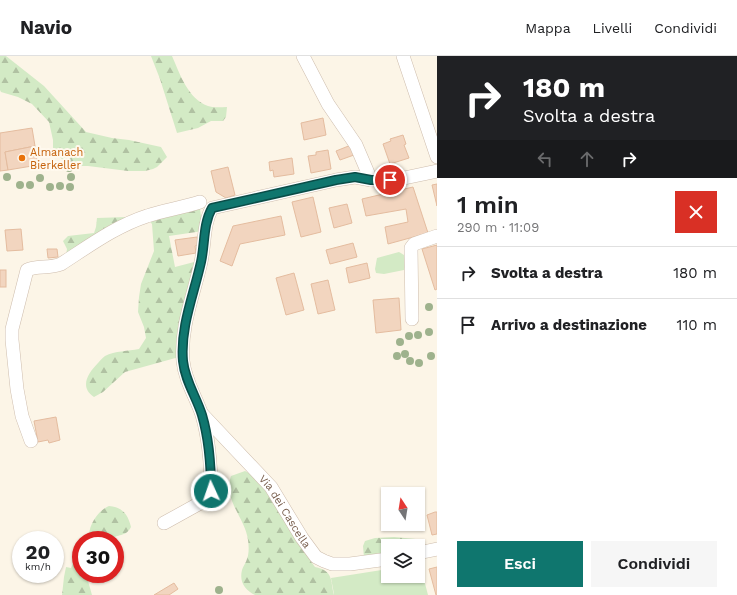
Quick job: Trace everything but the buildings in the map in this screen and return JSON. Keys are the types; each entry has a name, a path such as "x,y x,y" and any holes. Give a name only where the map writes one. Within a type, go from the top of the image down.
{"street":[{"path":"303,56 328,104 356,145 371,180"},
{"path":"403,56 437,157"},
{"path":"164,523 209,497 211,491 210,461 206,430 202,414 187,380 183,360 183,342 185,326 202,261 208,216 212,208 336,180 355,177 371,180 390,180 437,171"},
{"path":"31,442 22,416 17,390 12,340 12,329 27,270 32,268 53,268 132,221 163,211 200,202"},
{"path":"412,319 411,248 414,244 437,236"},
{"name":"Via dei Cascella","path":"202,414 271,487 302,538 316,557 332,564 350,564 381,560"},
{"path":"425,552 437,549"}],"green space":[{"path":"0,56 6,56 44,86 86,132 161,147 167,157 157,167 145,171 73,166 63,160 53,151 53,140 49,122 32,104 18,97 1,92"},
{"path":"151,56 172,56 182,78 195,98 201,103 210,107 227,107 226,117 223,121 211,121 198,128 177,133"},
{"path":"200,209 203,231 169,236 175,267 198,261 179,357 125,372 103,392 94,397 89,393 86,384 88,376 94,367 109,354 139,349 146,338 144,327 138,312 139,297 141,284 154,251 152,224 146,217"},
{"path":"127,217 66,255 67,249 63,241 68,236 94,233 97,218"},
{"path":"399,252 405,257 406,262 404,270 384,274 376,273 375,269 377,258"},
{"path":"245,471 255,476 268,491 315,567 325,571 328,574 334,595 255,595 248,591 242,582 241,574 247,560 249,547 248,540 243,524 232,501 229,485 231,476"},
{"path":"109,506 114,507 124,512 131,527 126,533 124,534 124,531 90,531 91,525 97,515"},
{"path":"394,537 416,539 381,539 381,556 364,558 363,546 365,541 375,538"},
{"path":"72,566 72,583 89,583 92,595 62,595 66,567 71,568"},
{"path":"381,570 381,583 425,583 428,595 334,595 331,578"}],"place":[{"name":"Almanach Bierkeller","path":"22,158"}],"route":[{"path":"211,491 206,430 202,414 187,380 183,360 183,342 185,326 202,261 208,216 212,208 355,177 371,180 390,180"}]}
